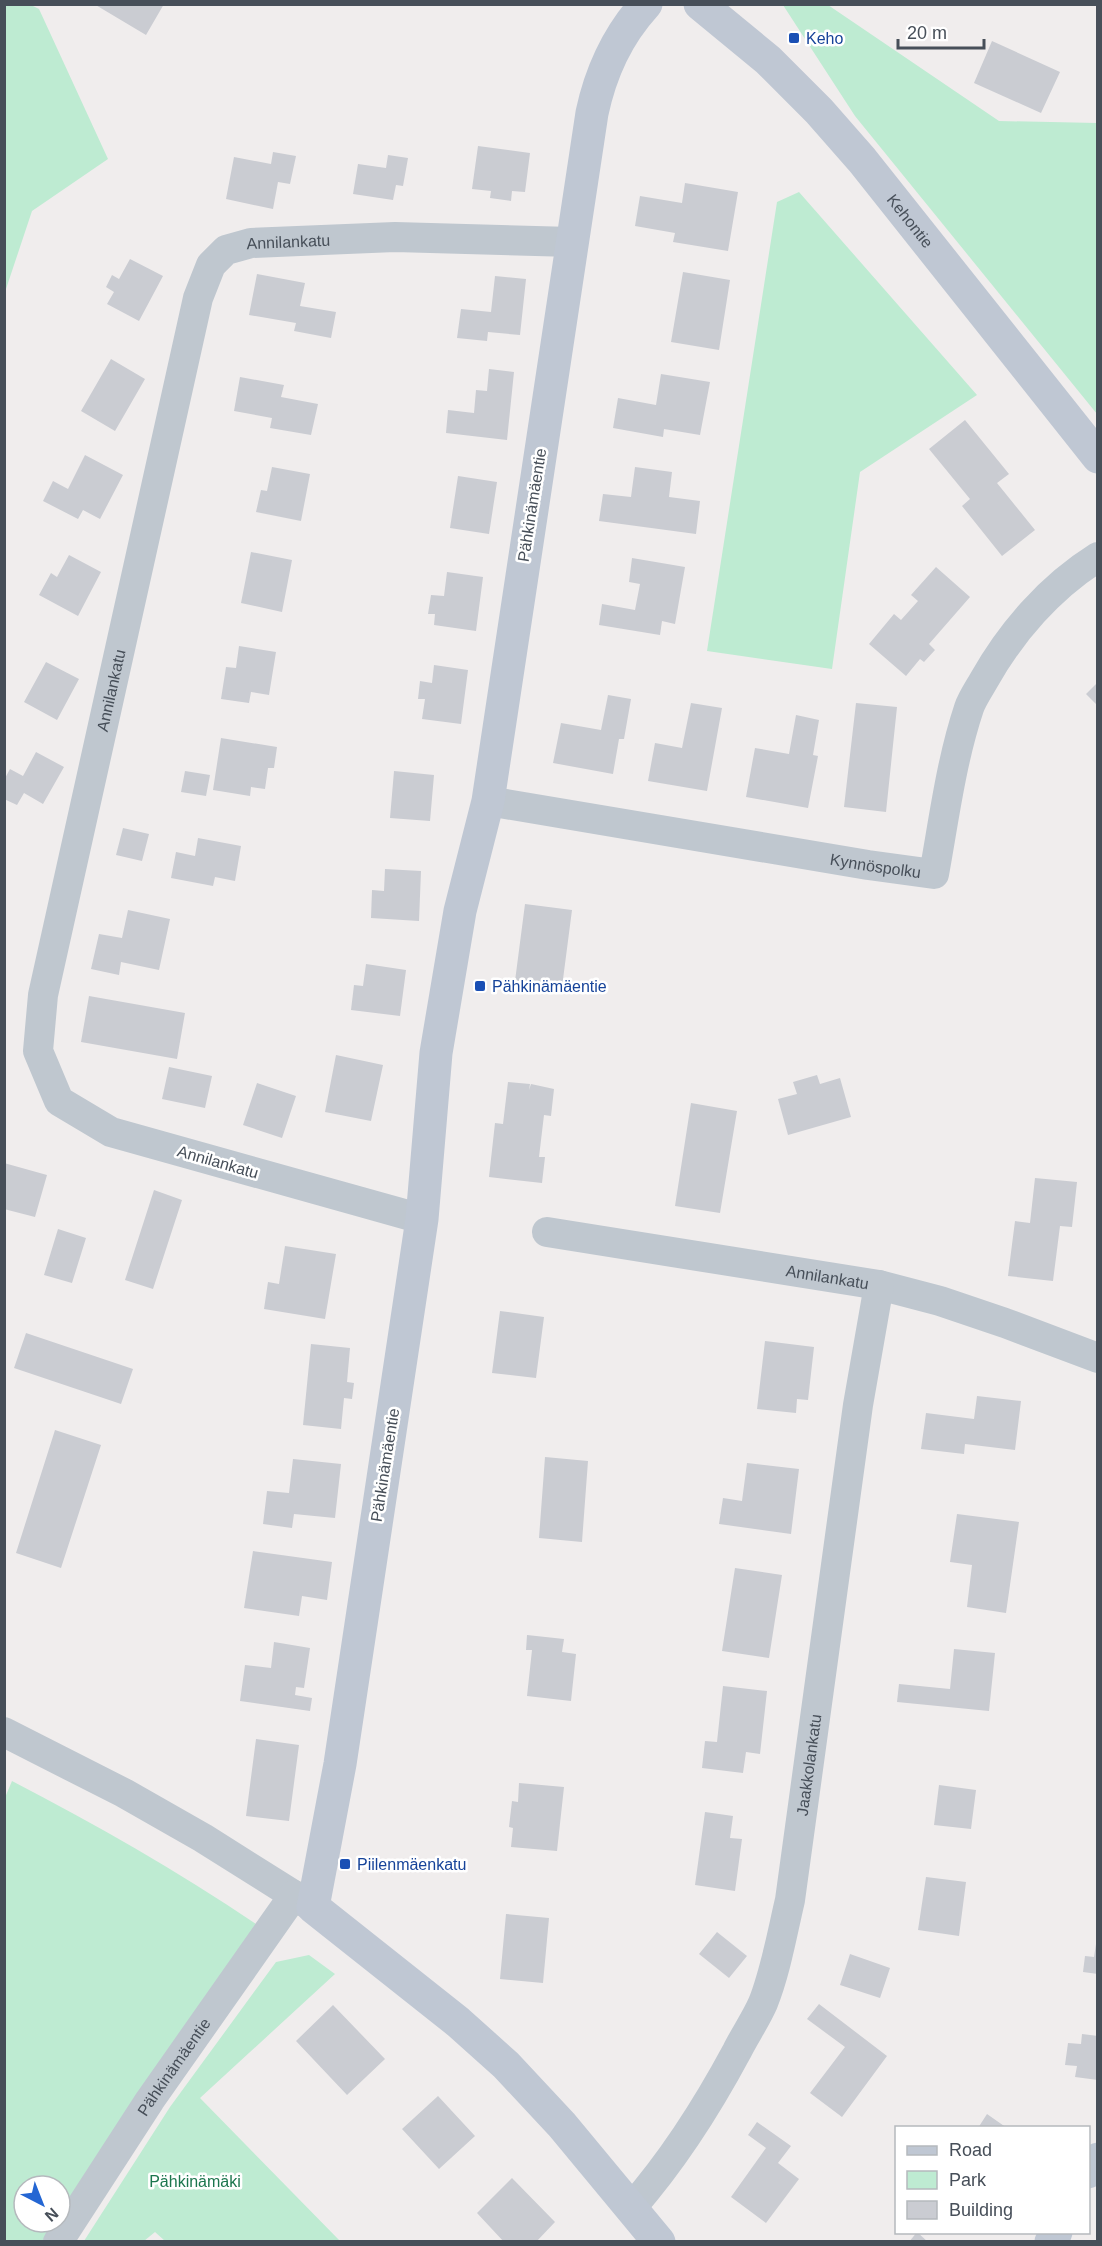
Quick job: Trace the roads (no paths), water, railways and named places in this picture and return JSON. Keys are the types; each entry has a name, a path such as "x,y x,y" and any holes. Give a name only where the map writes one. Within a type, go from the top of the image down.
{"street":[{"name":"Pähkinämäentie","path":"58,2241 150,2100 303,1901 340,1764 422,1219 436,1053 460,911 488,801 592,112 598,85 616,44 627,26 646,4"},
{"name":"Kehontie","path":"699,4 768,60 819,111 862,160 1098,458"},
{"name":"Annilankatu","path":"422,1219 111,1132 59,1101 38,1051 43,995 198,298 211,265 226,250 251,243 395,237 572,242"},
{"name":"Kynnöspolku","path":"488,801 934,874 957,751 970,706 998,656 1018,628 1042,603 1098,557"},
{"name":"Annilankatu","path":"547,1232 879,1285 951,1305 1098,1358"},
{"name":"Jaakkolankatu","path":"632,2207 663,2172 684,2142 726,2071 763,2002 779,1950 790,1900 858,1405 879,1285"},
{"path":"4,1732 124,1793 303,1901 458,2022 506,2065 562,2125 659,2241"}],"place":[{"name":"Keho","path":"794,38"},
{"name":"Pähkinämäentie","path":"480,986"},
{"name":"Piilenmäenkatu","path":"345,1864"}],"park label":[{"name":"Pähkinämäki","path":"195,2181"}]}
